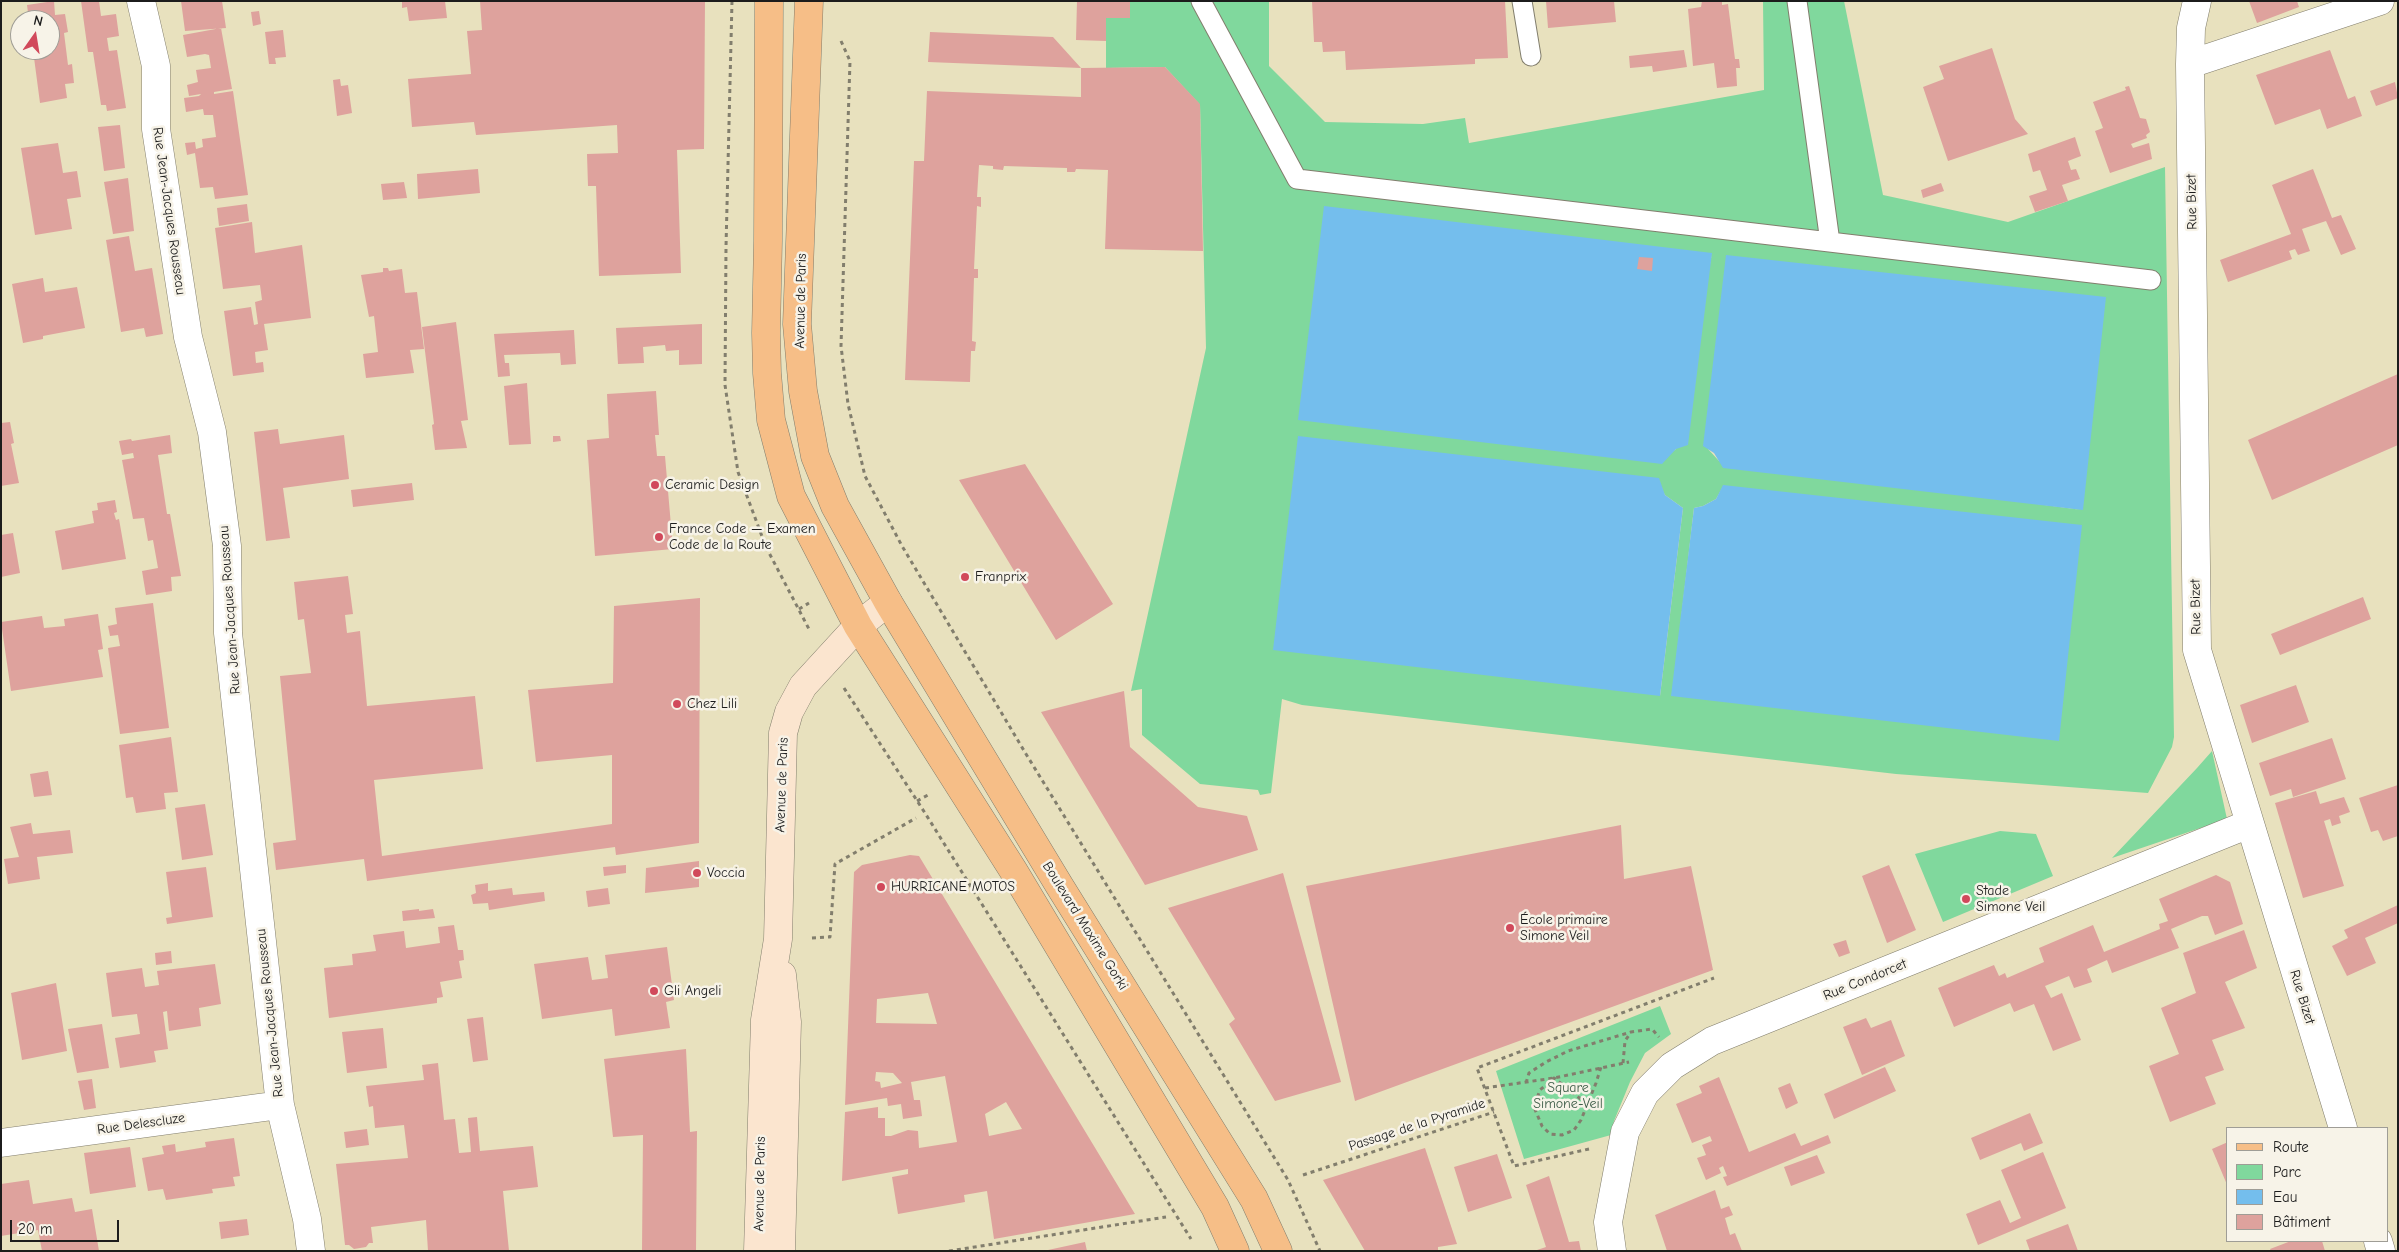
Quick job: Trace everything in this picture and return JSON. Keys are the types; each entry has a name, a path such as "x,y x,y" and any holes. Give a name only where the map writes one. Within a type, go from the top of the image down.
{"main road":[{"path":"768,1 766,333 771,420 791,496 858,626 1013,870 1215,1207 1235,1251"},
{"name":"Avenue de Paris","path":"810,1 797,324 803,391 815,456 832,498 888,602"},
{"name":"Boulevard Maxime Gorki","path":"888,602 1064,893 1254,1198 1278,1251"}],"street":[{"name":"Rue Jean-Jacques Rousseau","path":"142,1 156,66 156,129 188,337 212,432 226,536 228,633 280,1106 308,1219 311,1251"},
{"name":"Rue Bizet","path":"2197,1 2191,28 2190,64 2197,650 2343,1127"},
{"path":"2190,64 2380,1"},
{"name":"Avenue de Paris","path":"782,1251 787,1022 778,939 783,733 789,712 803,686 858,626 888,602"},
{"name":"Rue Condorcet","path":"1612,1251 1608,1222 1620,1150 1625,1132 1645,1093 1672,1066 1712,1041 2249,824"},
{"name":"Avenue de Paris","path":"758,1251 765,1020 778,939"},
{"name":"Rue Delescluze","path":"1,1144 280,1106"}],"lane":[{"path":"1201,1 1297,179 2151,280"},
{"path":"1522,1 1530,56"},
{"path":"1797,1 1830,242"}],"path":[{"path":"839,35 850,61 841,346 848,404 865,476 902,546 1026,754 1288,1180 1320,1251"},
{"path":"841,684 930,822 1194,1244"},
{"path":"778,939 830,937 834,864 916,818"},
{"path":"1494,1112 1477,1068 1714,978"},
{"path":"1526,1083 1529,1073 1568,1051 1631,1032 1652,1029 1662,1041"},
{"path":"1623,1063 1625,1041 1631,1032"},
{"path":"1485,1088 1526,1083 1632,1062"},
{"path":"1554,1078 1540,1090 1534,1107 1537,1116 1550,1134 1562,1135 1574,1130 1587,1104 1601,1067"},
{"path":"1554,1078 1587,1104"},
{"name":"Passage de la Pyramide","path":"1303,1174 1494,1112 1514,1166 1598,1147 1620,1150"},
{"path":"949,1251 1166,1217"}],"green space":[{"path":"1106,1 1269,1 1269,66 1325,122 1423,124 1465,118 1469,143 1764,90 1763,1 1844,1 1883,195 2008,222 2165,167 2174,737 2172,747 2148,793 1896,774 1302,705 1282,699 1271,793 1260,795 1258,790 1200,784 1142,735 1142,689 1131,691 1206,348 1200,105 1165,67 1106,68","holes":["1712,253 1676,449 1668,455","1708,449 2082,510 1719,461","1724,485 1672,696 1694,508 1703,506 1716,499","1660,486 1665,495 1683,508 1660,696"]},
{"path":"2212,751 2227,819 2112,858 2197,768"},
{"name":"Stade Simone Veil","path":"2000,831 2036,834 2053,876 1943,922 1915,854"},
{"name":"Square Simone-Veil","path":"1660,1006 1671,1034 1645,1053 1630,1082 1614,1121 1611,1135 1524,1159 1496,1071"}],"water":[{"path":"1324,206 1712,253 1688,445 1676,449 1662,464 1298,420"},
{"path":"1726,255 2106,297 2083,510 1723,468 1714,453 1703,446"},
{"path":"1298,436 1659,478 1665,495 1683,508 1660,696 1273,650"},
{"path":"1723,485 2082,525 2059,741 1671,696 1694,508 1703,506 1716,499"}],"building":[{"path":"54,1 55,10 28,10 27,5"},
{"path":"81,1 99,1 101,16 116,14 119,36 107,38 109,51 117,50 126,108 107,111 106,105 101,105 93,52 88,52"},
{"path":"181,1 222,1 226,28 185,31"},
{"path":"402,1 445,1 447,18 409,21 407,7 402,8"},
{"path":"480,1 705,1 704,149 677,150 681,273 599,276 596,186 588,186 587,154 618,153 617,125 476,135 474,122 412,127 408,79 471,74 467,31 482,30"},
{"path":"1077,1 1130,1 1130,18 1106,18 1106,41 1076,40"},
{"path":"1312,1 1505,1 1508,58 1475,59 1475,64 1346,70 1345,51 1323,52 1322,42 1314,42"},
{"path":"1546,1 1614,1 1616,22 1548,28"},
{"path":"1702,1 1722,1 1722,5 1728,4 1735,59 1739,59 1740,68 1736,68 1737,86 1717,88 1714,63 1693,66 1688,9 1701,7"},
{"path":"2249,1 2297,1 2299,7 2257,23"},
{"path":"259,11 261,24 253,26 251,12"},
{"path":"60,14 65,14 68,32 64,33 68,65 72,64 74,83 65,84 67,98 40,103 34,60 60,60"},
{"path":"221,28 232,89 214,92 214,94 233,91 248,195 215,199 213,187 200,188 195,153 187,155 185,143 195,142 196,149 203,147 202,139 216,137 213,115 204,115 203,109 186,112 184,98 201,94 189,96 187,85 198,82 196,70 211,68 209,55 187,57 183,35"},
{"path":"283,30 286,57 275,58 276,64 269,64 265,32"},
{"path":"930,32 1053,37 1081,68 928,62"},
{"path":"1992,48 2015,119 2028,134 1948,161 1923,87 1944,79 1939,66"},
{"path":"1684,50 1687,67 1653,72 1652,66 1630,68 1629,56"},
{"path":"2330,50 2348,99 2355,96 2362,116 2327,129 2320,109 2275,125 2256,75"},
{"path":"1165,67 1200,104 1203,251 1105,249 1108,170 1076,169 1075,172 1067,172 1067,168 1004,166 1003,170 993,169 993,166 979,165 977,197 981,197 981,207 977,206 974,269 978,269 978,278 974,278 972,341 976,342 975,351 971,351 970,382 905,380 914,161 924,161 927,91 1081,97 1081,68"},
{"path":"340,79 341,86 348,85 352,113 337,116 333,80"},
{"path":"2395,82 2398,98 2376,106 2370,91"},
{"path":"2129,86 2140,118 2146,119 2150,132 2146,135 2147,138 2131,144 2133,148 2149,143 2152,159 2110,173 2095,131 2103,128 2093,102 2126,90 2125,87"},
{"path":"120,125 125,168 104,171 98,127"},
{"path":"2075,137 2081,156 2068,161 2071,170 2076,169 2080,179 2062,185 2068,201 2035,212 2029,196 2047,190 2040,170 2033,172 2028,154"},
{"path":"58,143 63,173 77,171 81,197 67,199 72,229 35,235 21,148"},
{"path":"478,169 480,193 418,199 417,174"},
{"path":"2313,169 2332,218 2341,215 2356,249 2341,255 2326,221 2302,229 2310,251 2298,255 2295,249 2289,251 2292,259 2228,282 2220,260 2291,234 2272,185"},
{"path":"128,178 134,231 113,234 104,182"},
{"path":"404,182 407,198 383,200 381,184"},
{"path":"1941,183 1944,191 1923,198 1921,190"},
{"path":"247,204 249,221 219,226 217,208"},
{"path":"252,222 255,253 302,245 311,318 264,324 268,350 255,352 256,363 263,362 264,372 233,376 224,311 251,307 254,325 258,324 255,302 262,300 260,285 223,289 215,228"},
{"path":"129,236 135,271 152,268 163,334 146,337 144,328 121,332 106,240"},
{"path":"1639,257 1653,258 1652,271 1637,269"},
{"path":"383,268 388,268 389,271 402,269 405,293 417,292 424,349 410,350 414,373 366,378 363,354 378,352 374,316 369,317 361,275 383,272"},
{"path":"43,278 45,292 77,287 85,328 43,336 43,339 23,343 12,284"},
{"path":"456,322 468,420 461,421 467,448 435,450 432,425 434,424 422,327"},
{"path":"702,324 702,364 679,365 679,350 666,351 665,345 643,347 644,363 618,364 616,328"},
{"path":"574,330 576,364 561,365 560,353 504,355 505,363 509,363 510,376 498,377 494,334"},
{"path":"2398,374 2398,445 2272,500 2248,440"},
{"path":"527,383 531,444 509,445 504,386"},
{"path":"656,391 659,435 655,435 657,456 665,456 673,549 595,556 587,440 609,438 607,394"},
{"path":"10,422 14,443 11,444 19,483 1,486 1,423"},
{"path":"278,429 280,444 344,435 349,479 283,488 290,538 266,541 254,432"},
{"path":"170,435 172,453 158,455 167,514 170,514 181,576 171,577 172,591 146,595 142,571 158,568 153,540 148,541 144,518 133,519 122,460 134,458 133,453 122,455 119,441 131,439 132,441"},
{"path":"553,436 560,436 561,441 553,442"},
{"path":"1025,464 1113,604 1056,640 959,480"},
{"path":"412,483 414,500 353,507 351,490"},
{"path":"115,500 117,512 114,513 116,520 119,519 126,559 62,570 55,531 94,523 92,511 98,510 97,503"},
{"path":"13,533 20,573 1,577 1,535"},
{"path":"348,576 353,614 345,615 347,633 360,631 367,706 475,696 483,769 374,780 382,856 612,824 612,755 536,762 528,690 613,683 614,606 700,598 699,843 616,855 615,847 367,881 364,859 276,870 273,843 296,840 280,676 311,673 304,619 298,620 294,582"},
{"path":"2363,597 2371,619 2280,655 2271,634"},
{"path":"153,603 169,728 120,734 108,648 120,646 118,635 110,636 108,626 117,624 115,608"},
{"path":"98,614 103,649 98,650 103,677 11,691 1,622 42,616 44,628 65,626 64,619"},
{"path":"2296,685 2309,722 2252,743 2240,705"},
{"path":"1124,691 1130,747 1198,807 1247,816 1258,850 1145,885 1041,712"},
{"path":"171,737 178,792 164,793 166,809 136,813 133,797 126,798 119,745"},
{"path":"2332,738 2346,779 2293,797 2291,789 2270,796 2259,763"},
{"path":"48,771 52,795 34,797 30,774"},
{"path":"2398,785 2398,836 2383,841 2378,830 2371,832 2359,798"},
{"path":"2316,791 2320,804 2344,797 2350,812 2339,816 2341,823 2332,826 2330,819 2324,821 2344,886 2303,898 2275,803"},
{"path":"205,804 213,855 182,860 175,808"},
{"path":"31,823 33,834 70,830 73,853 37,857 40,879 8,884 4,859 19,857 10,827"},
{"name":"École primaire Simone Veil","path":"1621,825 1624,879 1691,866 1713,970 1355,1101 1306,886"},
{"path":"910,855 919,856 1135,1214 994,1239 987,1191 964,1195 965,1202 898,1214 892,1177 908,1174 908,1169 842,1181 845,1112 878,1107 878,1118 885,1118 885,1136 891,1136 908,1130 918,1131 919,1148 957,1142 945,1076 911,1082 914,1100 920,1100 922,1116 903,1119 901,1104 888,1106 887,1098 845,1105 854,872 862,865","holes":["928,993 937,1024 876,1023 877,999","876,1072 893,1073 902,1083 881,1088 880,1082 875,1081","1006,1102 1022,1129 989,1136 985,1114"]},
{"path":"699,861 699,887 645,893 646,868"},
{"path":"626,865 626,873 604,876 603,867"},
{"path":"1889,865 1916,930 1887,943 1862,876"},
{"path":"206,867 213,917 167,924 166,918 172,917 166,872"},
{"path":"1283,873 1341,1082 1275,1101 1229,1024 1235,1019 1168,908"},
{"path":"2216,875 2230,882 2243,924 2215,935 2208,916 2202,916 2171,929 2179,948 2112,973 2107,960 2087,969 2092,982 2074,988 2069,976 2045,986 2051,998 2062,993 2081,1040 2053,1051 2034,1004 2014,1012 2010,1003 1954,1027 1938,988 1994,965 1999,976 2005,973 2007,978 2044,962 2039,948 2093,925 2104,952 2160,929 2159,924 2168,921 2159,899"},
{"path":"488,883 488,891 512,888 513,895 544,892 545,901 489,910 488,903 473,904 471,895 476,893 475,885"},
{"path":"608,888 610,904 588,907 586,891"},
{"path":"2398,905 2398,923 2365,938 2376,963 2347,976 2332,946 2348,938 2344,930"},
{"path":"419,909 419,911 433,909 435,918 403,921 402,911"},
{"path":"454,925 458,950 463,950 464,960 459,961 462,978 440,982 443,997 437,998 437,1003 329,1018 324,968 353,965 352,954 376,951 373,935 404,931 406,948 440,943 438,927"},
{"path":"2244,930 2257,968 2225,982 2245,1028 2212,1040 2224,1070 2205,1077 2216,1104 2170,1122 2149,1066 2179,1054 2161,1008 2196,993 2183,953"},
{"path":"1846,940 1850,953 1839,957 1833,944"},
{"path":"667,947 674,1000 666,1002 670,1028 615,1036 612,1009 542,1019 534,964 588,957 592,980 608,978 605,955"},
{"path":"171,951 172,963 156,965 155,953"},
{"path":"215,964 221,1004 199,1008 201,1026 169,1031 167,1011 163,1012 168,1049 154,1051 156,1062 120,1068 115,1038 140,1034 137,1014 112,1017 106,973 142,968 145,987 159,985 157,971"},
{"path":"56,983 67,1051 22,1060 11,993"},
{"path":"483,1017 488,1060 473,1062 467,1019"},
{"path":"1866,1018 1871,1028 1891,1020 1905,1056 1862,1075 1843,1027"},
{"path":"102,1024 109,1068 77,1073 68,1029"},
{"path":"383,1028 387,1068 347,1073 342,1032"},
{"path":"686,1049 690,1132 697,1131 696,1251 642,1251 643,1135 613,1137 604,1059"},
{"path":"438,1063 444,1120 455,1119 459,1153 471,1152 468,1118 477,1117 480,1151 533,1146 538,1187 503,1191 509,1251 428,1251 426,1220 371,1227 373,1243 369,1243 366,1247 354,1249 349,1245 345,1245 336,1164 408,1158 404,1125 375,1128 373,1106 369,1107 366,1086 424,1080 422,1065"},
{"path":"1885,1067 1896,1091 1834,1119 1824,1094"},
{"path":"1719,1077 1749,1152 1795,1133 1801,1146 1828,1135 1831,1143 1727,1186 1723,1177 1727,1176 1723,1166 1719,1168 1721,1173 1706,1180 1697,1158 1706,1155 1702,1145 1712,1141 1710,1136 1692,1143 1676,1104 1702,1093 1699,1086"},
{"path":"92,1079 96,1108 84,1110 78,1081"},
{"path":"1790,1083 1798,1103 1786,1109 1778,1088"},
{"path":"2030,1113 2043,1143 2024,1151 2021,1143 1980,1160 1971,1138"},
{"path":"367,1129 369,1145 346,1148 344,1132"},
{"path":"234,1138 240,1176 233,1177 235,1186 212,1189 213,1193 166,1200 163,1189 148,1191 142,1158 164,1154 162,1146 175,1144 176,1152 206,1147 205,1142"},
{"path":"2226,1143 2226,1182 2212,1149"},
{"path":"130,1147 136,1187 90,1194 84,1153"},
{"path":"1425,1148 1457,1244 1438,1247 1438,1251 1365,1251 1323,1180"},
{"path":"2043,1152 2066,1208 1978,1245 1966,1214 2000,1200 2010,1223 2021,1218 2001,1170"},
{"path":"1497,1154 1512,1198 1468,1212 1454,1167"},
{"path":"1817,1155 1825,1173 1791,1186 1784,1167"},
{"path":"1549,1176 1569,1242 1579,1241 1581,1251 1534,1251 1546,1247 1526,1185"},
{"path":"29,1180 33,1204 72,1198 75,1212 92,1209 99,1251 42,1251 38,1230 1,1236 1,1184"},
{"path":"1715,1190 1721,1209 1729,1206 1733,1215 1725,1218 1730,1235 1735,1233 1742,1251 1667,1251 1655,1215"},
{"path":"247,1219 249,1235 221,1239 219,1222"},
{"path":"2068,1224 2078,1251 2030,1251 2026,1240"},
{"path":"1085,1242 1087,1251 1048,1251 1048,1250"},
{"path":"2288,1242 2322,1242 2325,1251 2271,1251 2270,1249"}],"place":[{"name":"Ceramic Design","path":"655,485"},
{"name":"France Code — Examen Code de la Route","path":"659,537"},
{"name":"Franprix","path":"965,577"},
{"name":"Chez Lili","path":"677,704"},
{"name":"Voccia","path":"697,873"},
{"name":"HURRICANE MOTOS","path":"881,887"},
{"name":"Stade Simone Veil","path":"1966,899"},
{"name":"École primaire Simone Veil","path":"1510,928"},
{"name":"Gli Angeli","path":"654,991"}]}
